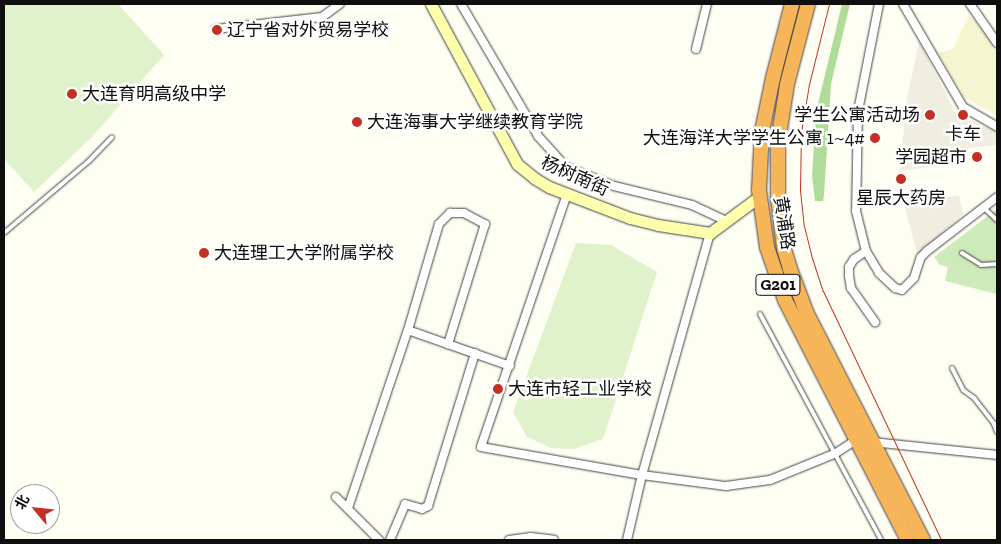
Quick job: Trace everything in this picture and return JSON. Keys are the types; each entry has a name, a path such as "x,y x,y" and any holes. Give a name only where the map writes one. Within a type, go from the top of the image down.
{"highway":[{"name":"黄浦路","path":"792,4 765,113 760,156 760,196 763,229 777,282 908,540"},
{"name":"黄浦路","path":"808,4 788,78 780,122 777,161 780,226 790,269 807,314 923,540"}],"street":[{"path":"216,29 322,17 340,4"},
{"name":"杨树南街","path":"430,4 517,164 534,178 566,194 630,218 658,225 710,233"},
{"path":"462,4 538,136 566,167 614,186 692,205 722,219"},
{"path":"696,49 707,4"},
{"path":"879,4 858,111 856,211 866,251 879,273 895,288 902,290 914,278 921,257 927,251 997,197"},
{"path":"903,4 963,108 997,126"},
{"path":"970,4 997,43"},
{"path":"566,194 510,366 481,447 642,475 726,486 770,480 836,453 856,440"},
{"path":"627,540 642,475 710,233 760,196"},
{"path":"348,508 408,330 439,224 450,213 464,213 485,224 448,344"},
{"path":"866,251 854,259 849,267 849,276 851,288 875,322"},
{"path":"408,330 510,366"},
{"path":"390,540 405,504 422,509 428,506 475,353"},
{"path":"872,442 997,455"},
{"path":"336,497 379,540"},
{"path":"508,540 530,537 554,540"}],"lane":[{"path":"4,233 89,161 112,137"},
{"path":"984,208 997,220"},
{"path":"962,253 981,266 997,264"},
{"path":"760,314 882,540"},
{"path":"952,368 963,390 974,398 994,424 997,432"}],"green space":[{"name":"大连育明高级中学","path":"4,4 118,4 164,55 91,138 34,192 4,159"},
{"path":"842,4 850,4 831,84 824,195 823,201 815,201 812,176 816,112"},
{"path":"968,17 973,18 997,49 997,116 964,97 938,53 953,49"},
{"path":"997,209 997,294 945,281 948,267 940,265 934,257"},
{"path":"576,243 611,245 657,272 603,439 574,449 551,448 527,437 513,412"}],"shaded area":[{"name":"学生公寓活动场","path":"919,41 961,124 961,121 972,121 997,132 997,145 951,150 952,164 900,171 906,104"},
{"path":"959,195 963,214 918,256 904,205"}],"tram line":[{"path":"829,4 809,84 801,132 800,190 804,226 823,291 941,540"}],"place":[{"name":"辽宁省对外贸易学校","path":"217,30"},
{"name":"大连育明高级中学","path":"72,94"},
{"name":"学生公寓活动场","path":"930,115"},
{"name":"卡车","path":"963,115"},
{"name":"大连海事大学继续教育学院","path":"357,122"},
{"name":"大连海洋大学学生公寓 1~4#","path":"875,138"},
{"name":"学园超市","path":"977,157"},
{"name":"星辰大药房","path":"901,179"},
{"name":"大连理工大学附属学校","path":"204,253"},
{"name":"大连市轻工业学校","path":"498,389"}]}
